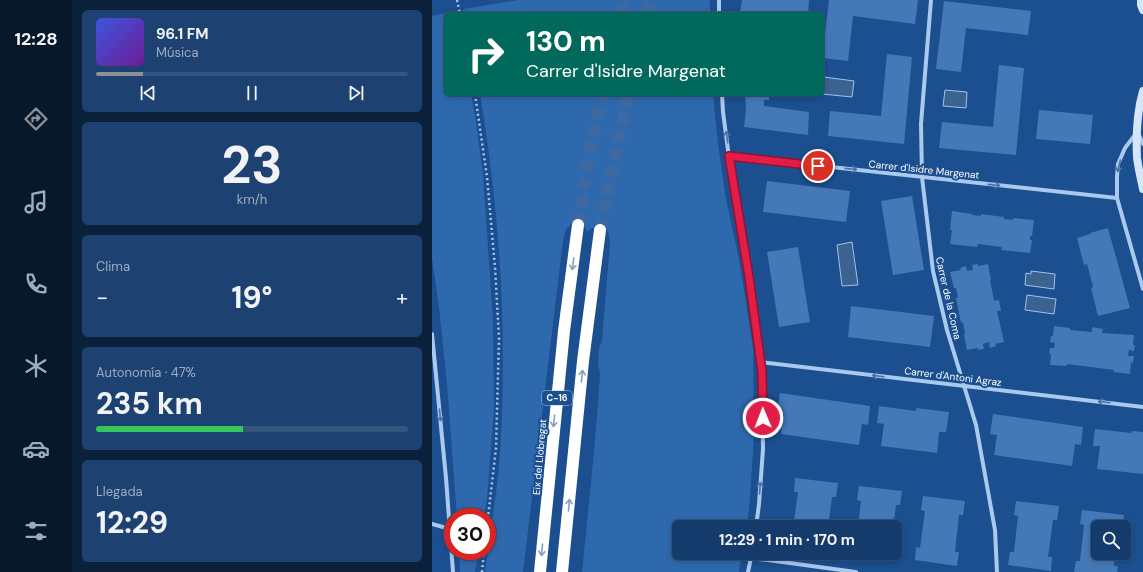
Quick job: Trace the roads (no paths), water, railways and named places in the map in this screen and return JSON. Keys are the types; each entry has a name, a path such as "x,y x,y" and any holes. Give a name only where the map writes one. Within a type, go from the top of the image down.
{"highway":[{"name":"Eix del Llobregat","path":"540,572 564,331 578,225"},
{"name":"C-16","path":"562,572 583,361 600,230"}],"main road":[{"path":"1143,91 1137,132 1138,159 1143,188"}],"street":[{"path":"719,12 720,0"},
{"name":"Carrer de la Coma","path":"931,0 921,124 922,177 933,271 947,330 976,425 994,530 997,572"},
{"path":"722,96 729,156 748,270 762,372 763,449 757,520"},
{"path":"1143,144 1137,132 1125,148 1118,164 1117,176 1117,198 1143,289"},
{"name":"Carrer d'Isidre Margenat","path":"729,156 1117,198"},
{"path":"432,334 448,508"},
{"name":"Carrer d'Antoni Agraz","path":"760,362 1143,407"},
{"path":"432,524 444,527"},
{"path":"452,560 453,572"},
{"path":"748,572 751,560"},
{"path":"767,560 856,572"}],"tunnel":[{"path":"621,12 624,0"},
{"path":"648,12 651,0"},
{"path":"578,225 587,166 603,96"},
{"path":"600,230 629,96"}]}
